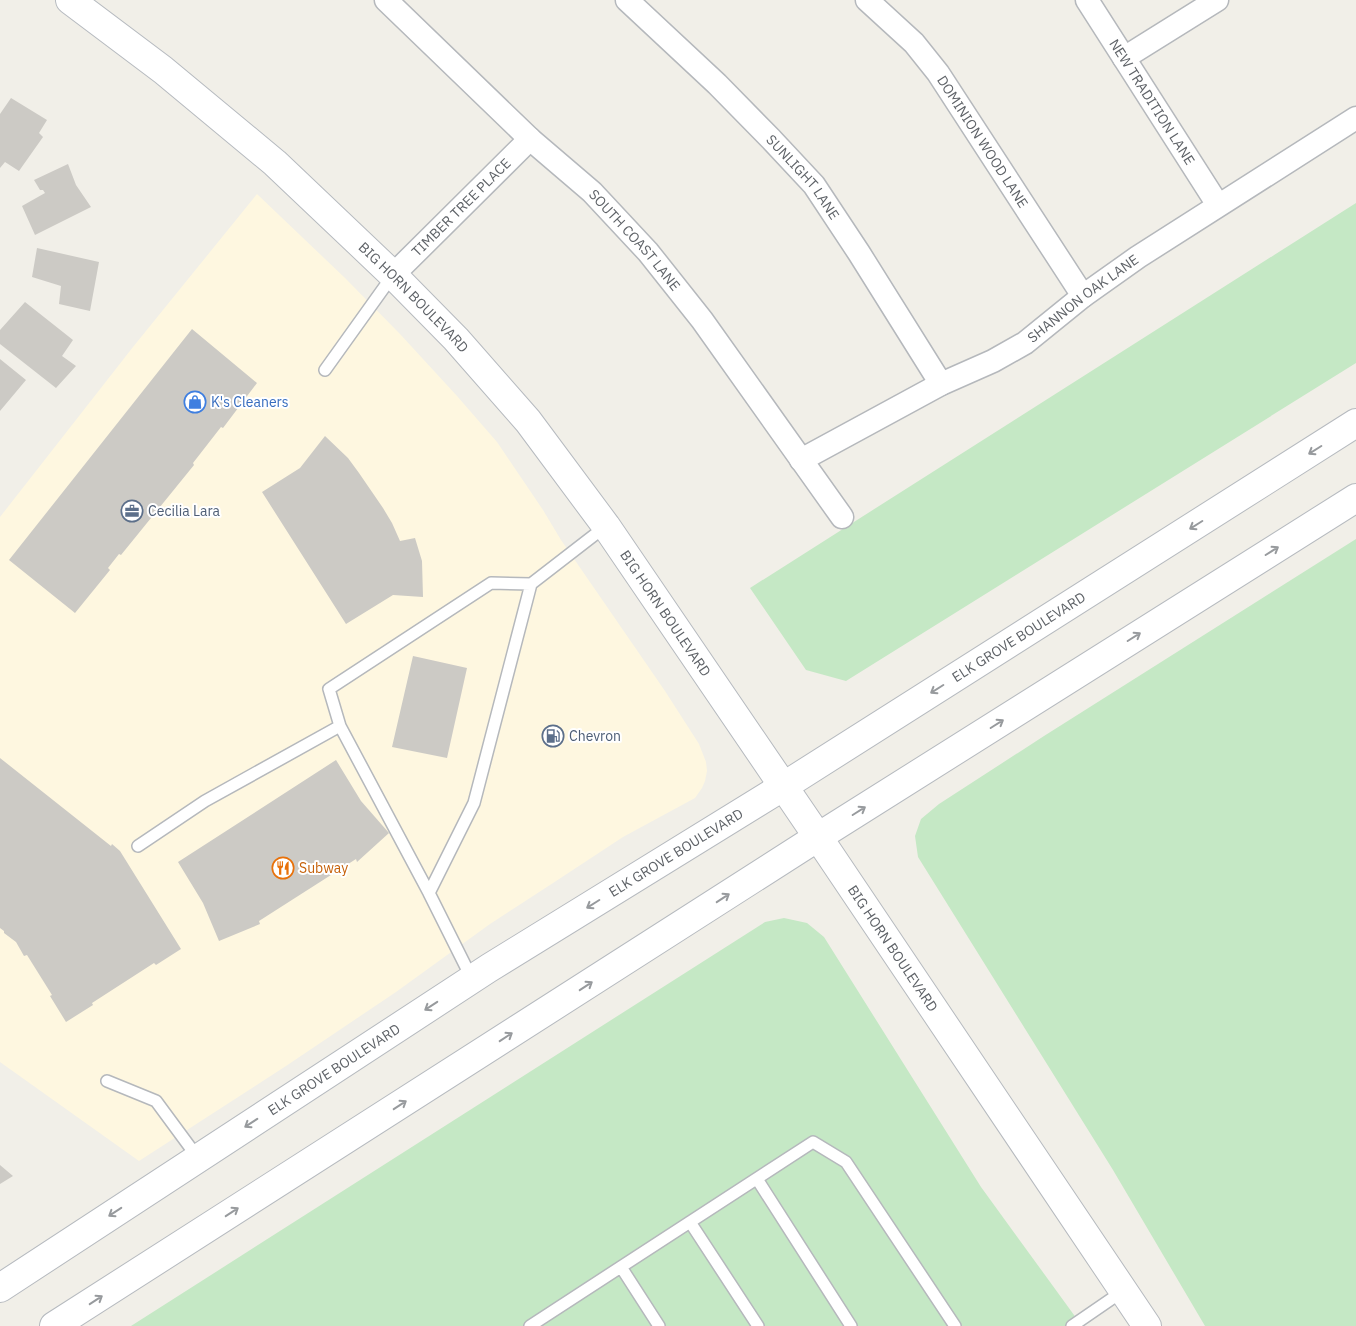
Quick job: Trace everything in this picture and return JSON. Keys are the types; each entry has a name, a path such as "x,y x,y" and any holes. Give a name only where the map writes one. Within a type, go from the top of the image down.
{"main road":[{"name":"BIG HORN BOULEVARD","path":"70,0 163,70 275,163 393,275 456,340 528,422 606,526 784,786 1147,1326"},
{"name":"ELK GROVE BOULEVARD","path":"0,1288 472,979 784,786 1356,423"},
{"path":"54,1326 818,837 1356,498"}],"street":[{"name":"SOUTH COAST LANE","path":"386,0 530,139 592,192 648,252 702,320 842,517"},
{"name":"SUNLIGHT LANE","path":"627,0 717,84 814,185 941,384"},
{"name":"DOMINION WOOD LANE","path":"867,0 914,44 938,73 1082,296"},
{"name":"NEW TRADITION LANE","path":"1087,0 1218,205"},
{"path":"1124,58 1217,0"},
{"name":"SHANNON OAK LANE","path":"801,460 941,384 993,361 1026,343 1082,296 1138,257 1356,118"},
{"name":"TIMBER TREE PLACE","path":"393,275 530,139"}],"lane":[{"path":"325,370 393,275"},
{"path":"429,893 474,802 531,584 606,526"},
{"path":"472,979 429,893 340,726 329,689 491,583 531,584"},
{"path":"138,846 205,801 340,726"},
{"path":"107,1081 156,1101 198,1158"},
{"path":"530,1326 547,1321 621,1267 813,1142 846,1162 955,1326"},
{"path":"757,1179 851,1326"},
{"path":"690,1222 758,1326"},
{"path":"621,1267 659,1326"},
{"path":"1072,1326 1123,1291"}],"shaded area":[{"path":"257,194 345,278 400,334 497,442 699,744 706,762 707,771 702,788 695,798 623,837 490,924 396,992 286,1066 139,1161 0,1062 0,517 133,347"}],"green space":[{"path":"1356,203 1356,363 846,681 806,670 750,588"},
{"path":"1356,539 1356,1326 1205,1326 1113,1170 918,857 915,836 921,819 939,804"},
{"path":"784,918 807,923 824,937 981,1187 1082,1326 131,1326 765,922"}],"building":[{"path":"11,98 47,120 39,133 43,137 19,171 5,162 0,168 0,114"},
{"path":"68,164 76,185 91,207 35,235 22,206 45,193 43,190 40,190 34,180"},
{"path":"37,248 99,262 90,311 59,304 61,286 32,277"},
{"path":"25,302 73,340 62,356 76,366 56,388 0,344 0,330"},
{"path":"192,329 257,383 223,428 221,427 193,463 194,465 121,555 119,554 108,568 110,570 75,613 9,560"},
{"path":"0,359 26,380 0,411"},
{"path":"325,436 348,458 359,473 383,508 400,541 415,538 422,561 423,597 393,595 346,624 262,492 300,468"},
{"path":"413,656 467,668 447,758 392,747"},
{"path":"0,758 111,846 112,844 120,851 181,949 156,965 154,963 66,1022 27,955 24,956 16,942 0,928"},
{"path":"336,760 361,801 389,833 357,862 356,859 259,921 260,924 219,941 203,903 178,862"},
{"path":"0,1165 13,1176 0,1184"}],"place":[{"name":"K's Cleaners","path":"195,402"},
{"name":"Cecilia Lara","path":"132,511"},
{"name":"Chevron","path":"553,736"},
{"name":"Subway","path":"283,868"}]}
